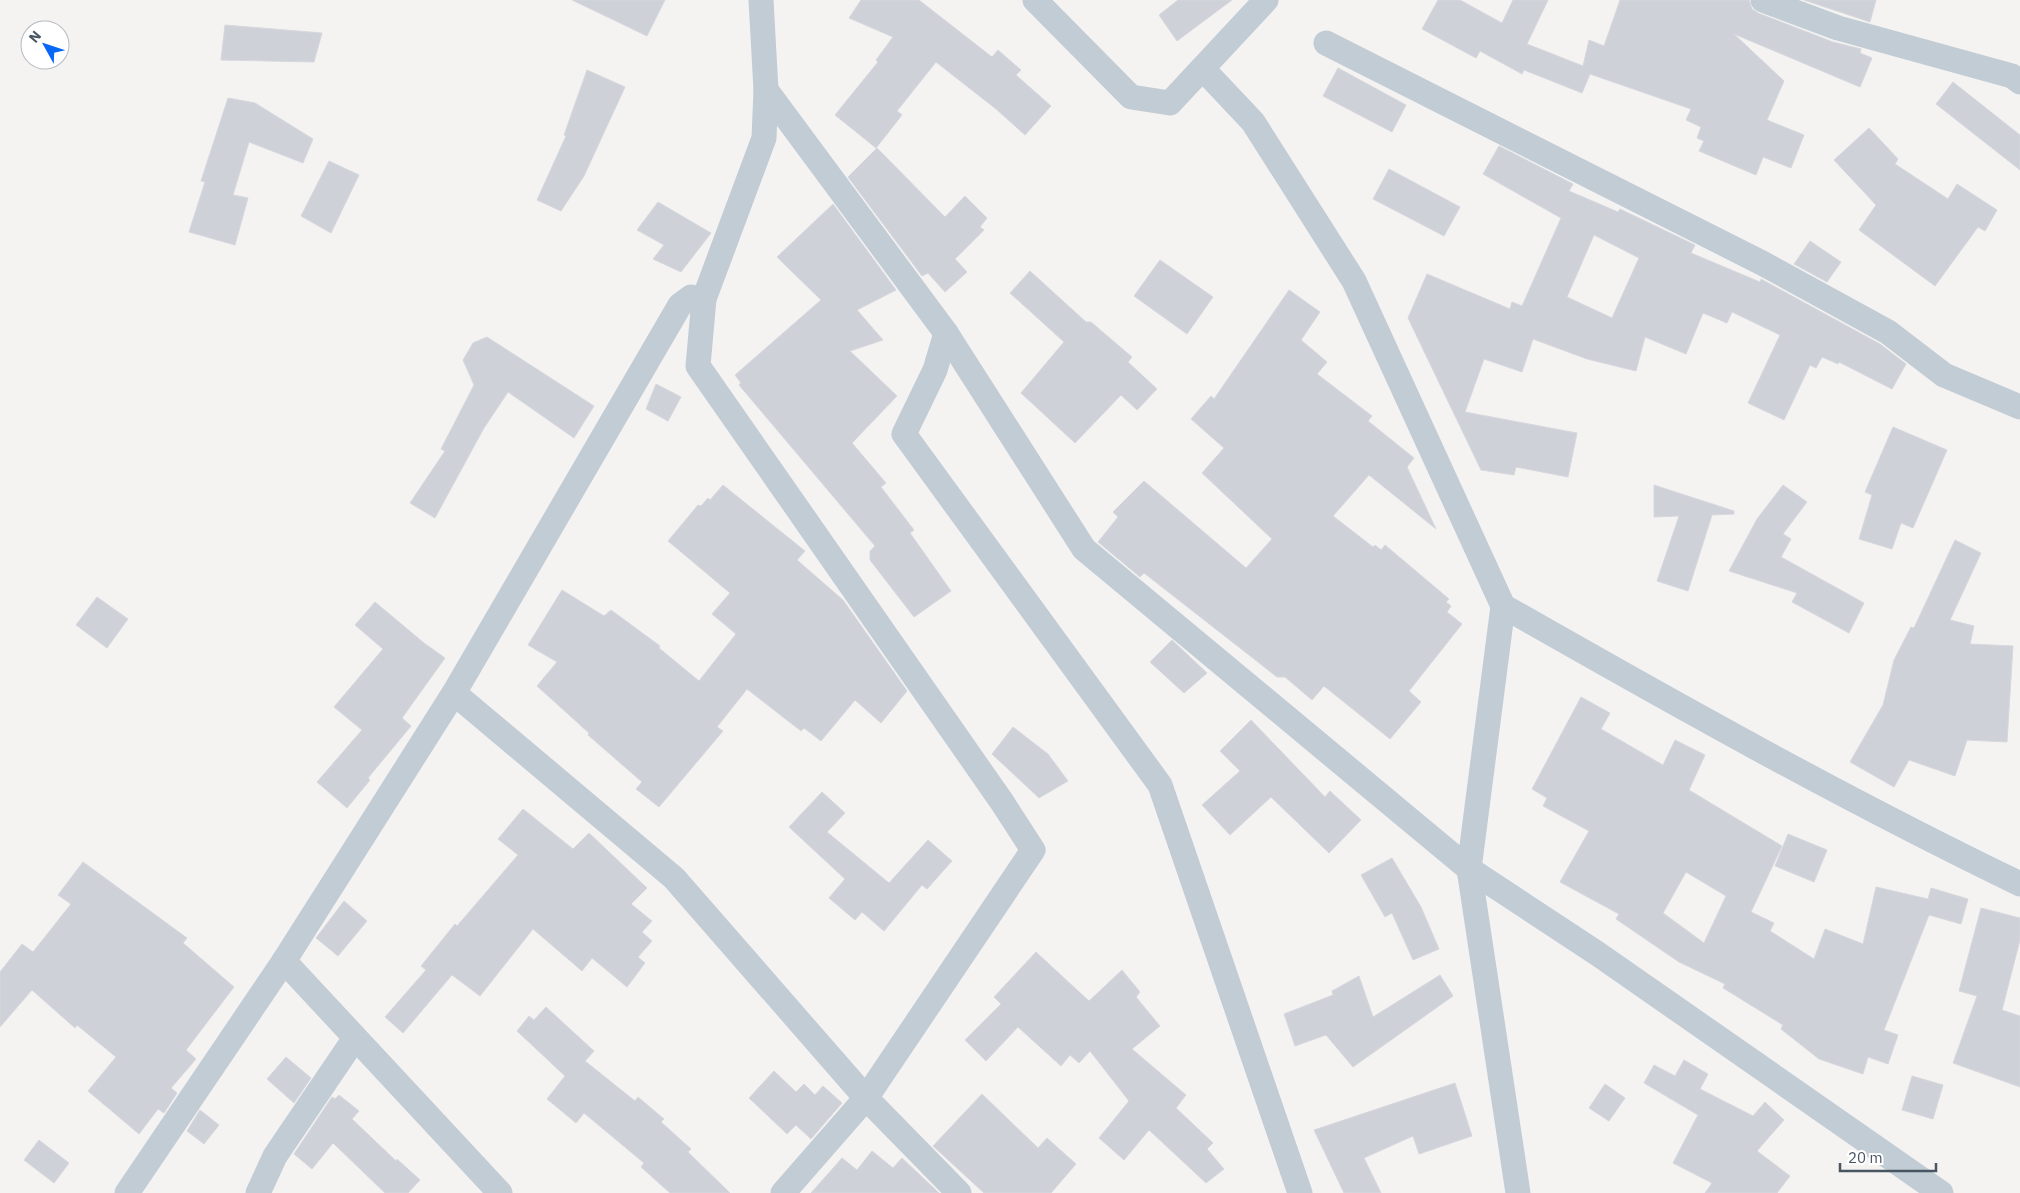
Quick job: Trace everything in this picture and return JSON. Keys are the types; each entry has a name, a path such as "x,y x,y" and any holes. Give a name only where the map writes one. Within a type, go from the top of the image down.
{"street":[{"path":"761,0 766,90 764,138 704,299 698,366 1002,802 1033,850 866,1098 783,1193"},
{"path":"1035,0 1131,97 1170,103 1266,0"},
{"path":"1763,0 1838,28 2017,74"},
{"path":"1326,43 1762,263 1888,332 1944,374 2020,407"},
{"path":"1202,69 1253,122 1354,281 1503,606 1469,869 1518,1193"},
{"path":"766,90 946,333 1084,549 1469,869 1598,954 1941,1193"},
{"path":"127,1193 284,961 454,692 680,305 691,297 704,299"},
{"path":"946,333 935,370 904,434 1160,785 1300,1193"},
{"path":"1503,606 1690,712 1805,772 1911,832 2020,884"},
{"path":"454,692 674,878 866,1098 959,1193"},
{"path":"284,961 500,1193"},
{"path":"258,1193 275,1156 354,1038"}],"building":[{"path":"572,0 665,0 647,36"},
{"path":"861,0 919,0 992,57 998,50 1021,70 1016,75 1051,106 1025,135 996,109 936,62 897,111 902,115 876,148 835,115 878,62 876,60 893,37 849,18"},
{"path":"1178,0 1232,0 1177,41 1159,15"},
{"path":"1438,0 1460,0 1502,23 1513,0 1548,0 1527,44 1583,66 1589,40 1604,46 1620,0 1749,0 1752,9 1758,13 1833,42 1861,49 1860,53 1872,58 1860,87 1734,34 1784,81 1767,120 1804,135 1791,168 1763,157 1756,175 1699,151 1704,141 1697,138 1701,127 1686,120 1691,109 1590,74 1582,93 1524,70 1522,74 1480,51 1476,58 1422,29"},
{"path":"1804,0 1876,0 1870,22"},
{"path":"225,25 322,33 314,62 221,60"},
{"path":"1338,68 1406,105 1392,132 1323,96"},
{"path":"587,70 625,87 584,176 561,211 537,200 566,136 564,135"},
{"path":"1953,82 2020,135 2020,170 1936,104"},
{"path":"228,98 255,103 313,139 303,163 249,142 233,195 248,198 235,245 189,232 205,182 201,181"},
{"path":"1869,128 1898,159 1895,164 1948,199 1957,184 1997,210 1985,231 1978,227 1935,286 1859,230 1876,205 1834,160"},
{"path":"1499,146 1573,184 1569,191 1618,212 1620,209 1695,245 1691,253 1760,282 1761,279 1880,344 1906,364 1892,389 1839,362 1838,364 1822,357 1816,368 1810,365 1784,420 1748,403 1780,335 1732,312 1727,323 1703,313 1686,354 1645,337 1636,371 1587,359 1533,339 1522,372 1484,359 1465,412 1577,433 1568,477 1516,467 1514,475 1481,470 1408,318 1427,274 1510,309 1512,302 1522,306 1561,218 1483,174","holes":["1594,235 1639,258 1612,318 1567,297"]},
{"path":"877,148 945,217 965,196 987,218 980,227 984,230 955,259 967,272 945,292 928,273 922,276 848,177"},
{"path":"329,161 359,175 331,233 301,216"},
{"path":"1389,169 1460,207 1444,236 1373,199"},
{"path":"658,202 711,233 681,272 653,259 664,245 637,230"},
{"path":"833,204 896,290 857,310 883,340 850,351 897,396 852,443 886,483 881,487 914,530 910,533 951,591 914,617 870,560 870,551 875,546 739,385 741,383 735,375 821,300 777,257"},
{"path":"1810,241 1841,262 1827,282 1794,264"},
{"path":"1160,260 1213,297 1187,334 1134,296"},
{"path":"1030,271 1086,322 1091,322 1132,357 1128,362 1157,389 1137,410 1121,395 1075,443 1021,393 1064,342 1010,293"},
{"path":"1289,290 1320,312 1301,340 1327,362 1317,374 1372,416 1368,421 1414,458 1407,467 1436,529 1369,475 1333,516 1373,547 1375,545 1381,550 1385,545 1449,599 1446,602 1451,606 1447,612 1462,624 1409,691 1421,702 1390,739 1324,686 1312,700 1285,677 1277,677 1144,573 1140,577 1098,542 1118,517 1113,512 1144,481 1246,568 1272,539 1202,473 1224,448 1191,419 1211,396 1214,399"},
{"path":"487,337 594,406 574,438 508,392 484,428 435,518 410,503 445,451 441,449 474,385 463,360 473,343"},
{"path":"656,384 681,397 668,421 646,409"},
{"path":"1893,427 1947,450 1913,528 1901,523 1892,549 1859,539 1872,495 1865,492"},
{"path":"723,485 805,551 797,560 843,600 907,691 881,723 855,700 821,741 804,728 801,731 747,689 717,727 723,731 659,807 636,789 642,782 588,735 589,733 537,686 557,662 528,645 562,590 604,616 611,610 660,646 659,648 699,681 736,634 712,614 730,593 668,541 698,505 701,506 708,498 710,500"},
{"path":"1654,485 1734,511 1734,514 1712,515 1688,591 1657,581 1679,516 1654,517"},
{"path":"1783,485 1807,502 1783,534 1791,539 1781,557 1864,603 1849,633 1792,602 1797,593 1729,571 1757,519"},
{"path":"1955,540 1981,553 1950,620 1974,626 1970,644 2013,646 2007,742 1967,740 1955,776 1909,760 1894,787 1850,762 1883,705 1894,660 1911,627 1914,628"},
{"path":"97,597 128,619 107,648 76,625"},
{"path":"375,602 445,658 402,718 411,726 368,778 370,780 347,808 317,782 362,730 334,707 383,649 355,625"},
{"path":"1172,640 1207,673 1184,693 1150,662"},
{"path":"1581,697 1610,713 1601,729 1663,765 1675,740 1705,755 1689,790 1782,846 1751,912 1774,923 1770,931 1814,959 1825,929 1863,944 1876,887 1928,899 1931,888 1968,899 1961,924 1929,915 1884,1030 1898,1035 1888,1064 1868,1057 1863,1074 1819,1059 1781,1029 1783,1025 1723,988 1725,984 1679,962 1616,919 1619,914 1560,882 1589,831 1543,806 1547,798 1532,789","holes":["1686,872 1726,896 1704,943 1663,913"]},
{"path":"1251,720 1325,797 1330,791 1361,820 1329,853 1271,797 1230,835 1202,805 1240,771 1220,751"},
{"path":"1013,727 1048,754 1068,781 1039,798 992,754"},
{"path":"822,792 845,813 827,832 889,883 928,840 952,861 927,889 922,885 884,931 862,912 855,920 829,898 845,879 789,827"},
{"path":"523,809 573,849 589,833 647,888 631,904 652,921 642,932 652,941 638,957 645,963 627,987 592,958 582,971 533,929 480,996 452,975 403,1033 385,1017 426,970 421,966 455,924 457,926 518,855 498,839"},
{"path":"1788,834 1827,850 1814,882 1775,866"},
{"path":"1392,858 1421,907 1439,949 1413,960 1392,913 1385,917 1361,875"},
{"path":"83,862 187,938 183,943 234,987 186,1050 196,1059 171,1088 177,1093 164,1113 158,1109 139,1134 88,1091 116,1057 77,1025 75,1028 32,990 0,1027 0,972 22,944 33,952 71,904 58,895"},
{"path":"344,901 367,921 338,956 316,938"},
{"path":"1981,908 2020,918 2020,940 2002,1010 2020,1016 2020,1087 1953,1063 1977,996 1959,991"},
{"path":"1036,952 1089,1001 1122,970 1140,992 1136,997 1160,1026 1132,1049 1186,1095 1176,1108 1213,1143 1207,1149 1224,1169 1206,1183 1149,1130 1124,1160 1099,1138 1129,1101 1090,1051 1079,1063 1070,1055 1061,1066 1018,1027 986,1061 965,1040 1001,1004 994,997"},
{"path":"1440,975 1453,996 1353,1067 1326,1035 1295,1046 1284,1014 1333,995 1332,991 1359,976 1373,1017"},
{"path":"546,1007 594,1051 585,1061 635,1101 638,1097 664,1119 661,1122 691,1149 688,1152 730,1193 670,1193 641,1167 644,1163 584,1113 576,1123 547,1099 565,1076 517,1031 529,1016 534,1020"},
{"path":"286,1057 311,1078 294,1103 267,1079"},
{"path":"1684,1060 1708,1074 1700,1089 1753,1116 1765,1102 1784,1120 1757,1151 1790,1176 1777,1193 1705,1193 1712,1183 1673,1163 1698,1115 1644,1083 1654,1065 1675,1076"},
{"path":"774,1071 796,1092 804,1084 815,1095 823,1086 842,1103 811,1139 796,1125 787,1134 749,1098"},
{"path":"1912,1076 1943,1085 1933,1119 1902,1110"},
{"path":"1455,1083 1472,1136 1419,1154 1413,1136 1364,1158 1381,1193 1344,1193 1314,1130"},
{"path":"1605,1084 1625,1098 1609,1121 1589,1108"},
{"path":"982,1094 1038,1148 1047,1138 1076,1164 1051,1193 984,1193 933,1146"},
{"path":"339,1095 359,1111 352,1119 396,1161 397,1159 420,1180 408,1193 385,1193 333,1143 312,1169 294,1154 332,1097 335,1099"},
{"path":"200,1110 219,1125 204,1144 187,1131"},
{"path":"39,1140 69,1163 54,1183 24,1160"},
{"path":"872,1151 893,1168 902,1158 939,1193 811,1193 842,1158 857,1170"}]}
